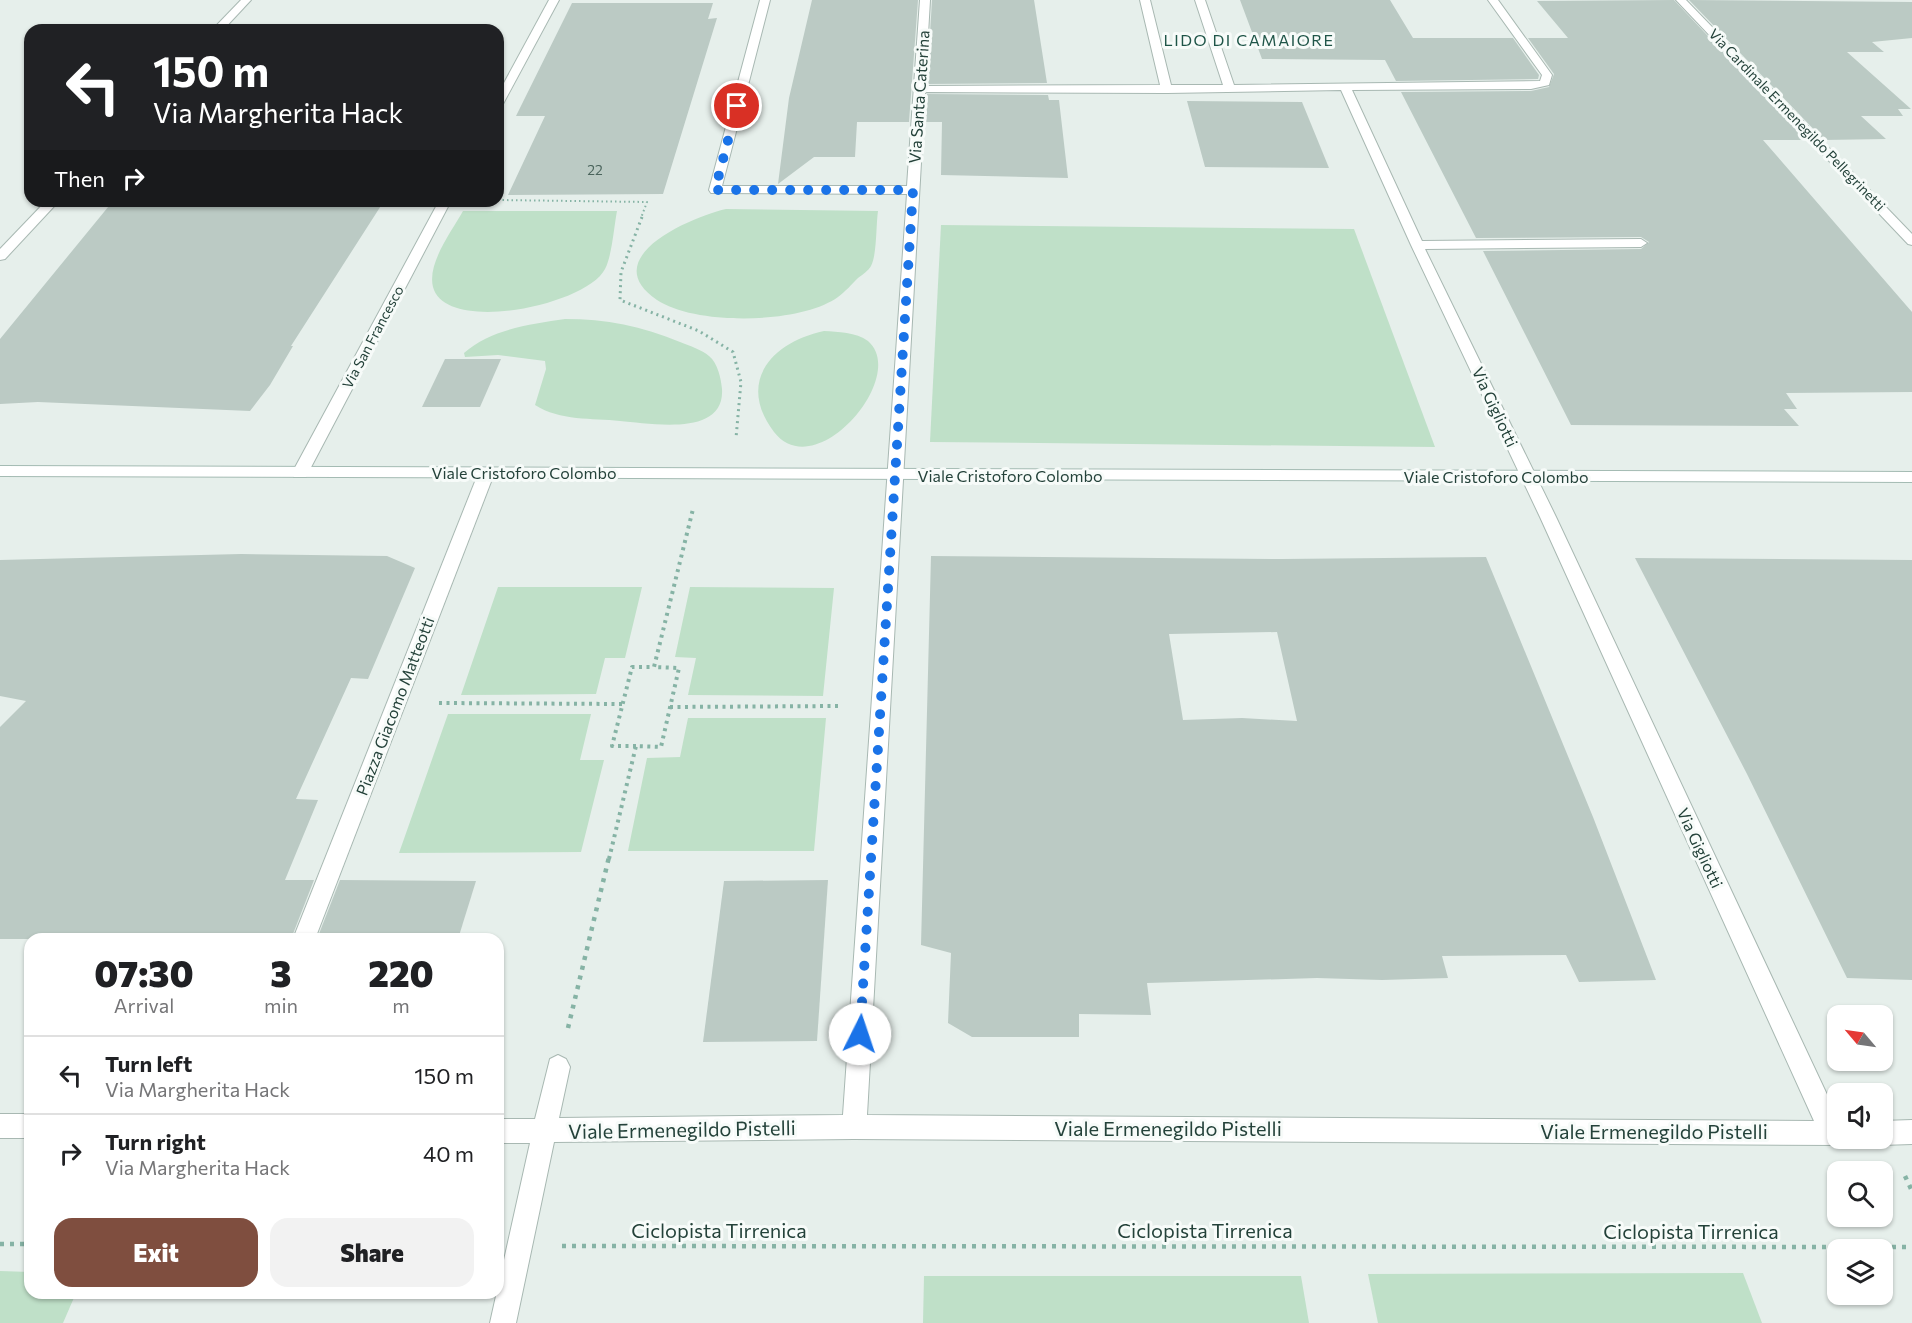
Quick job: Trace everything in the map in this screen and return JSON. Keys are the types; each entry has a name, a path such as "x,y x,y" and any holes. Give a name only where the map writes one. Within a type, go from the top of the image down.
{"street":[{"path":"223,24 246,0"},
{"path":"504,93 554,0"},
{"path":"765,0 715,190 913,190"},
{"name":"Via Santa Caterina","path":"854,1127 925,0"},
{"path":"1144,0 1167,90"},
{"path":"1200,0 1229,87"},
{"path":"919,89 1167,90 1229,87 1531,86 1545,83 1547,75 1493,0"},
{"name":"Via Cardinale Ermenegildo Pellegrinetti","path":"1682,0 1912,241"},
{"name":"Via Gigliotti","path":"1345,86 1416,245 1827,1116"},
{"path":"0,256 47,207"},
{"name":"Via San Francesco","path":"300,473 442,207"},
{"path":"1416,245 1641,243"},
{"name":"Viale Cristoforo Colombo","path":"0,471 1912,477"},
{"name":"Piazza Giacomo Matteotti","path":"306,933 486,474"},
{"path":"503,1323 558,1067"},
{"path":"0,1126 24,1126"},
{"name":"Viale Ermenegildo Pistelli","path":"504,1131 854,1127 1827,1133"},
{"path":"1893,1132 1912,1132"}],"path":[{"path":"504,200 647,202 621,272 620,300 710,336 732,349 741,372 737,432 730,473"},
{"path":"654,668 694,504"},
{"path":"632,667 679,668 661,747 612,746 622,704 632,667"},
{"path":"438,704 622,704"},
{"path":"670,707 844,706"},
{"path":"558,1067 636,746"},
{"path":"0,1244 24,1244"},
{"name":"Ciclopista Tirrenica","path":"519,1246 1912,1247"}],"green space":[{"path":"726,209 878,211 873,261 869,269 838,297 800,313 775,317 722,318 674,308 657,300 641,284 637,269 642,255 672,230 710,213"},
{"path":"463,211 617,211 611,249 605,269 593,282 572,294 546,303 517,310 488,312 463,310 443,301 433,287 432,278 437,258"},
{"path":"941,225 1354,229 1435,447 930,442"},
{"path":"565,319 595,320 638,328 666,336 703,352 712,359 719,371 722,389 720,405 711,415 699,421 683,424 649,424 565,416 535,405 546,369 545,361 498,355 465,357 464,353 475,345 499,333"},
{"path":"824,331 852,334 868,341 877,357 877,378 867,399 852,420 833,436 812,445 792,445 774,432 763,414 758,397 759,381 765,367 789,344 805,336"},
{"path":"498,587 642,587 625,658 605,658 596,694 461,695"},
{"path":"690,587 834,588 823,696 688,695 696,658 675,657"},
{"path":"448,714 591,714 580,760 604,760 581,852 399,853"},
{"path":"688,718 826,718 814,851 628,851 647,758 680,757"},
{"path":"0,1271 24,1272 24,1299 73,1299 63,1323 0,1323"},
{"path":"1743,1273 1762,1323 1378,1323 1368,1274"},
{"path":"924,1276 1301,1276 1309,1323 923,1323"}],"building":[{"path":"812,0 918,0 909,122 857,122 855,157 814,157 778,184 789,98"},
{"path":"932,0 1034,0 1047,83 927,84"},
{"path":"1240,0 1390,0 1413,38 1513,38 1539,75 1538,79 1396,81 1385,60 1262,59"},
{"path":"1674,0 1806,140 1763,140 1912,312 1912,392 1786,393 1797,409 1784,409 1799,426 1571,425 1483,251 1641,249 1649,242 1641,237 1476,238 1401,92 1531,91 1549,87 1554,74 1528,38 1568,38 1537,1"},
{"path":"1689,0 1912,2 1912,38 1872,42 1884,52 1847,52 1911,109 1898,109 1903,116 1861,116 1886,139 1824,140"},
{"path":"572,3 713,3 708,19 717,18 663,194 508,195 545,116 516,116"},
{"path":"927,94 1048,95 1049,100 1059,100 1068,178 941,175 942,122 926,122"},
{"path":"1187,101 1302,102 1329,168 1205,167"},
{"path":"108,207 380,207 291,346 293,346 270,385 250,411 38,402 0,404 0,339"},
{"path":"445,359 501,359 480,407 422,407"},
{"path":"241,554 387,556 415,568 368,679 351,678 296,799 318,800 285,880 314,880 293,933 24,933 24,939 0,939 0,727 26,701 0,696 0,560"},
{"path":"931,556 1282,559 1486,557 1593,817 1656,980 1579,982 1566,955 1442,956 1448,978 1382,980 1317,978 1147,983 1151,1015 1079,1014 1079,1037 972,1037 948,1023 951,953 921,945","holes":["1277,632 1297,721 1242,718 1183,720 1169,634"]},
{"path":"1635,558 1912,560 1912,980 1847,978 1747,774"},
{"path":"340,880 476,881 460,933 319,933"},
{"path":"828,880 817,1041 703,1042 724,881"}],"district":[{"name":"LIDO DI CAMAIORE","path":"1249,40"}],"route":[{"path":"737,106 715,190 913,190 860,1034"}]}
